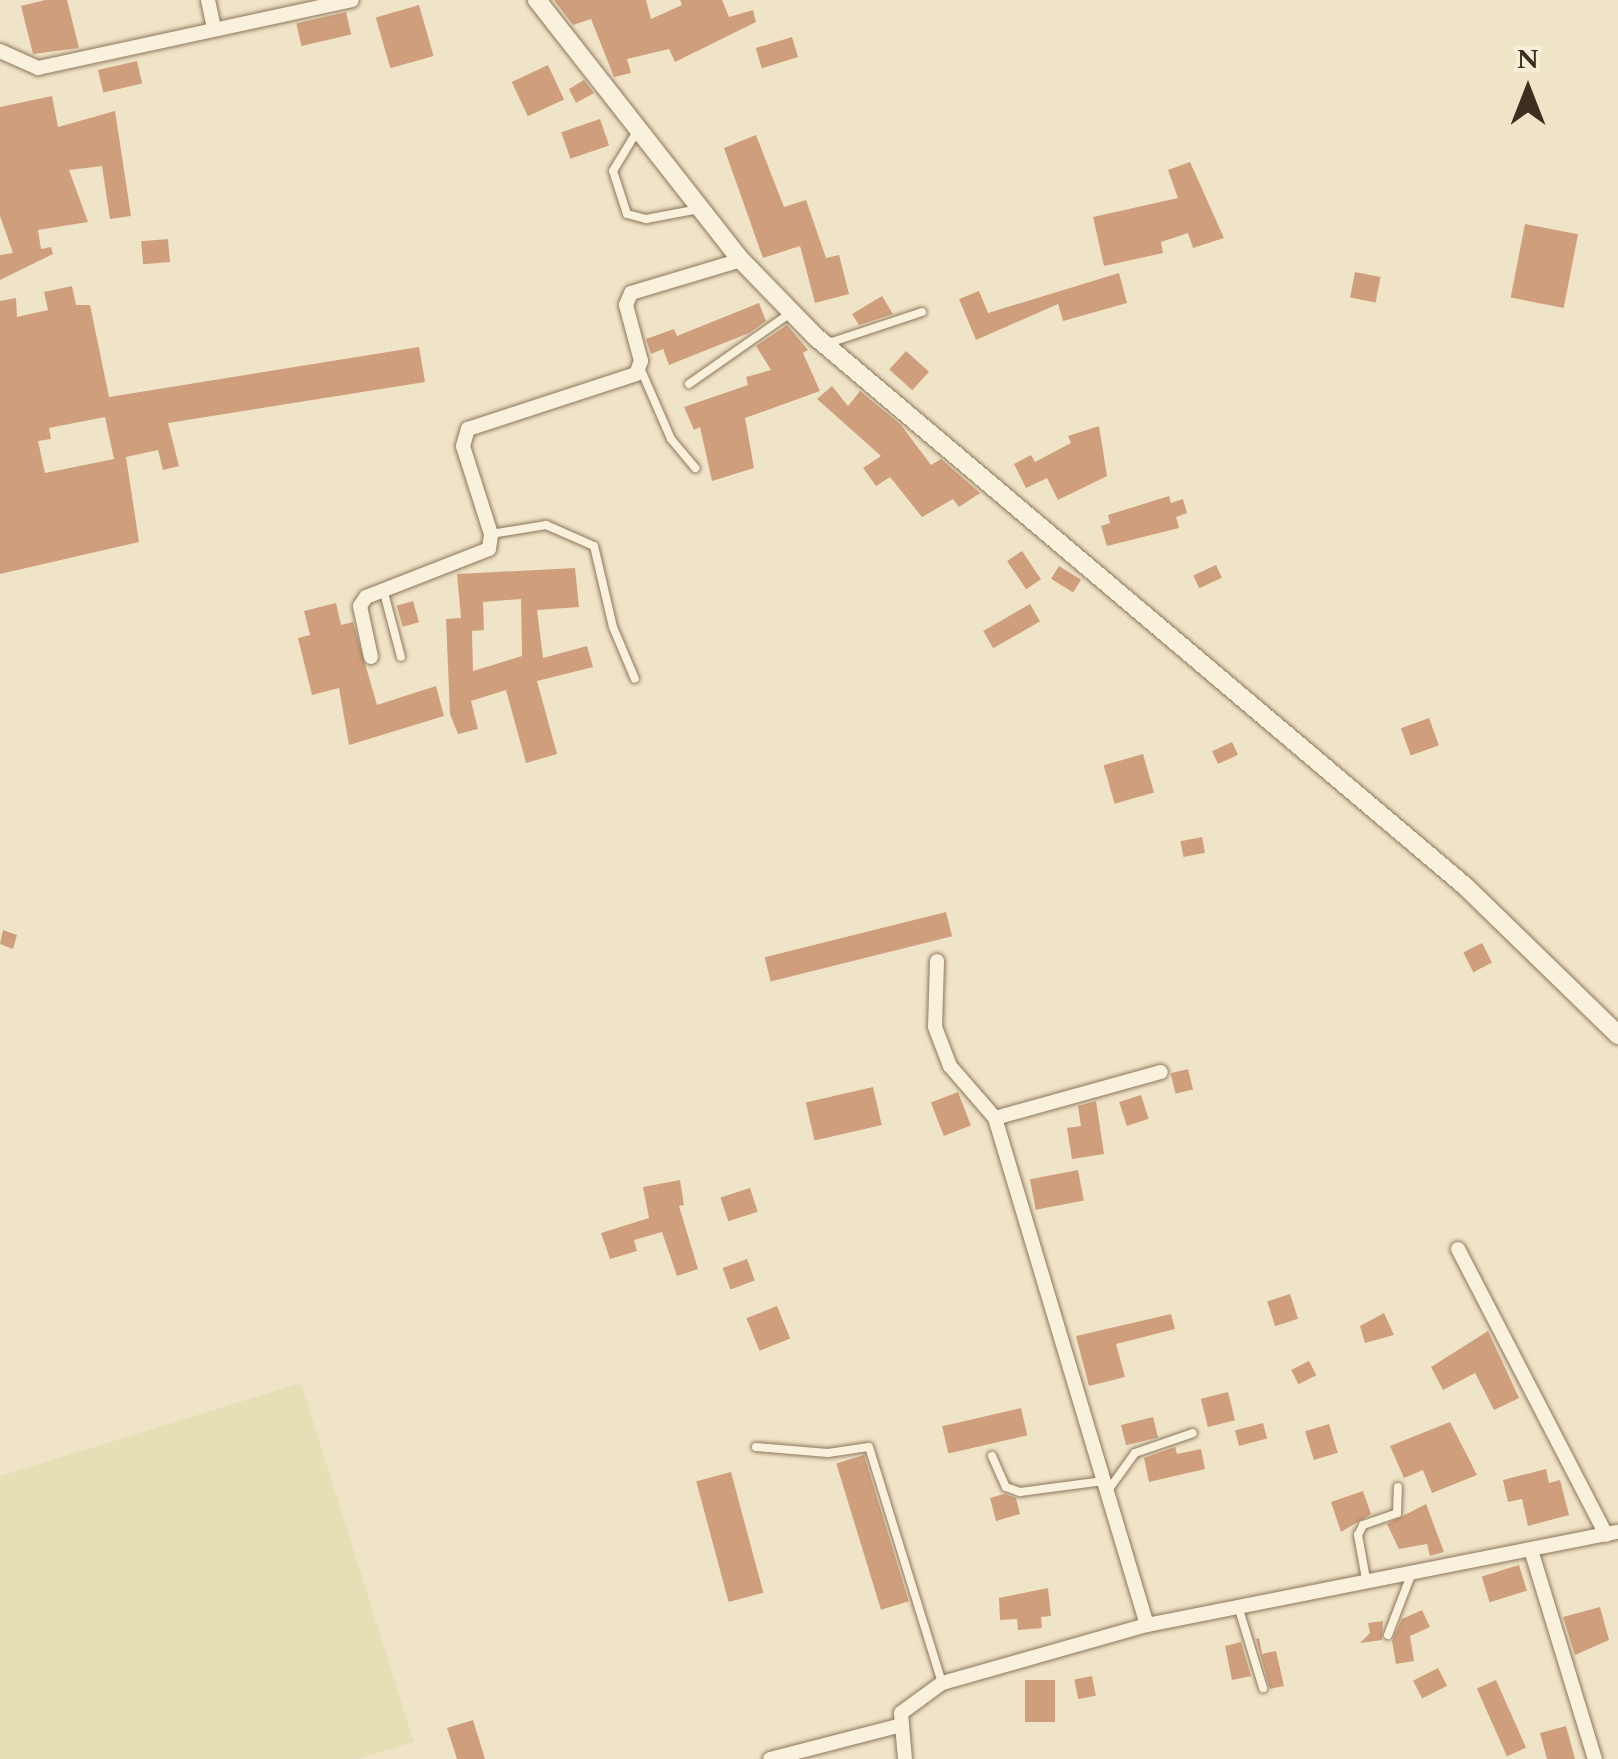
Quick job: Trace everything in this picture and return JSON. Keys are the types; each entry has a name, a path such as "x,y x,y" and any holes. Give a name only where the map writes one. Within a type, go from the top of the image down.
{"street":[{"path":"208,0 214,28"},
{"path":"0,51 38,68 352,0"},
{"path":"537,0 636,132 741,260 824,344 1465,886 1618,1035"},
{"path":"371,656 360,606 383,588 476,558 489,549 491,534 464,446 468,428 641,370 626,305 630,294 741,260"},
{"path":"937,961 935,1027 950,1066 995,1118 1147,1626"},
{"path":"995,1118 1161,1072"},
{"path":"906,1759 898,1726 908,1704 942,1684 1147,1626 1366,1579 1612,1533 1458,1249"},
{"path":"1530,1550 1595,1759"},
{"path":"770,1759 898,1726"}],"lane":[{"path":"636,132 613,171 627,214 646,219 699,209"},
{"path":"689,384 792,312"},
{"path":"824,344 922,312"},
{"path":"641,370 671,439 695,468"},
{"path":"491,534 546,525 594,546 613,626 635,679"},
{"path":"383,588 401,657"},
{"path":"992,1456 1006,1487 1020,1492 1104,1487 1136,1454 1193,1434"},
{"path":"756,1447 828,1453 869,1446 942,1684"},
{"path":"1366,1579 1358,1534 1363,1525 1397,1512 1398,1487"},
{"path":"1388,1635 1413,1570"},
{"path":"1238,1606 1263,1688"}],"shaded area":[{"path":"301,1383 414,1742 357,1759 0,1759 0,1476"}],"building":[{"path":"67,0 79,48 33,54 21,6"},
{"path":"554,0 646,0 651,19 682,5 680,0 722,0 729,17 753,10 756,22 675,62 669,49 627,59 631,73 614,77 591,19 573,25"},
{"path":"419,5 434,56 390,68 376,17"},
{"path":"346,12 351,34 301,46 296,23"},
{"path":"792,37 798,57 762,68 756,48"},
{"path":"137,61 142,83 103,92 98,70"},
{"path":"548,65 564,99 528,116 512,82"},
{"path":"584,80 594,93 576,103 569,89"},
{"path":"52,96 58,127 115,111 131,216 110,219 102,166 69,170 88,222 38,230 41,249 51,247 53,254 0,280 0,255 13,253 0,216 0,107"},
{"path":"600,119 609,145 570,159 561,132"},
{"path":"756,135 784,207 806,200 826,258 839,255 849,294 815,303 800,246 763,258 724,148"},
{"path":"1190,162 1224,238 1193,248 1188,233 1161,242 1163,253 1104,266 1093,217 1178,198 1168,170"},
{"path":"1525,224 1578,234 1564,308 1511,298"},
{"path":"168,239 170,262 143,264 141,241"},
{"path":"1355,272 1381,277 1376,302 1350,298"},
{"path":"1119,273 1127,303 1063,321 1058,304 976,340 959,299 979,291 988,313"},
{"path":"72,286 76,305 90,305 109,397 419,347 425,382 168,423 179,466 163,470 158,450 126,457 139,542 0,574 0,301 16,298 17,317 48,310 44,292","holes":["105,417 114,459 45,473 38,441 51,439 49,428"]},
{"path":"882,296 893,314 859,325 852,314"},
{"path":"759,303 766,321 749,333 669,365 663,349 651,354 646,339 674,329 677,336"},
{"path":"787,325 808,350 803,353 820,391 745,418 754,468 712,481 700,427 694,430 684,407 748,385 746,377 771,370 756,346"},
{"path":"906,351 929,372 912,390 889,370"},
{"path":"832,386 848,406 860,391 901,425 931,465 941,459 980,493 959,507 953,499 922,517 890,477 876,486 863,468 881,456 817,399"},
{"path":"1099,426 1107,476 1058,500 1047,478 1026,488 1014,464 1031,455 1035,462 1071,443 1068,436"},
{"path":"1169,496 1171,503 1183,499 1187,513 1176,517 1179,528 1107,546 1101,526 1110,523 1108,515"},
{"path":"1022,551 1041,579 1026,589 1007,561"},
{"path":"1216,565 1222,578 1199,588 1193,576"},
{"path":"1059,566 1081,580 1073,592 1051,579"},
{"path":"575,568 579,607 537,610 543,658 587,646 593,667 537,681 557,754 526,763 506,690 471,701 478,729 458,734 450,714 446,619 461,618 457,574","holes":["521,599 522,656 473,671 472,631 484,630 483,602"]},
{"path":"413,601 419,622 403,627 397,606"},
{"path":"336,603 341,625 353,622 377,705 436,686 444,716 349,745 339,688 312,695 298,638 310,635 304,611"},
{"path":"1030,604 1040,621 993,648 983,631"},
{"path":"1429,718 1439,745 1411,756 1401,728"},
{"path":"1232,742 1238,755 1218,764 1212,751"},
{"path":"1143,754 1154,792 1115,804 1104,765"},
{"path":"1202,837 1205,853 1183,857 1180,841"},
{"path":"946,912 952,936 771,981 765,957"},
{"path":"3,930 17,935 13,949 0,944"},
{"path":"1482,943 1492,963 1473,972 1463,953"},
{"path":"1188,1069 1193,1089 1176,1094 1171,1073"},
{"path":"873,1087 882,1125 815,1141 806,1103"},
{"path":"958,1092 971,1126 944,1136 931,1102"},
{"path":"1141,1095 1149,1119 1127,1126 1119,1102"},
{"path":"1096,1101 1104,1154 1072,1159 1067,1128 1081,1126 1078,1106"},
{"path":"1078,1170 1084,1200 1036,1210 1030,1179"},
{"path":"680,1180 684,1205 679,1206 698,1269 677,1276 662,1232 634,1240 637,1251 610,1259 601,1233 649,1218 643,1187"},
{"path":"750,1188 758,1212 728,1221 721,1198"},
{"path":"747,1259 755,1281 730,1290 723,1268"},
{"path":"1290,1294 1298,1319 1275,1326 1267,1301"},
{"path":"777,1306 790,1338 760,1351 746,1318"},
{"path":"1384,1313 1394,1335 1365,1343 1360,1326"},
{"path":"1171,1314 1175,1329 1116,1344 1125,1377 1089,1386 1076,1336"},
{"path":"1488,1331 1519,1398 1494,1410 1475,1373 1443,1390 1431,1367"},
{"path":"1309,1361 1316,1375 1298,1384 1291,1370"},
{"path":"1228,1392 1235,1420 1208,1427 1201,1399"},
{"path":"1021,1408 1027,1435 948,1454 942,1426"},
{"path":"1153,1417 1158,1437 1126,1445 1121,1425"},
{"path":"1450,1422 1477,1475 1432,1493 1423,1470 1404,1478 1390,1446"},
{"path":"1263,1423 1267,1438 1239,1446 1235,1431"},
{"path":"1329,1424 1338,1453 1314,1460 1305,1431"},
{"path":"1175,1447 1177,1454 1201,1449 1205,1469 1149,1482 1144,1458"},
{"path":"864,1455 909,1601 881,1610 836,1463"},
{"path":"1546,1469 1549,1483 1560,1480 1569,1515 1528,1526 1522,1499 1508,1502 1503,1480"},
{"path":"731,1472 763,1593 729,1602 696,1481"},
{"path":"1363,1491 1371,1514 1341,1532 1331,1502"},
{"path":"1004,1494 1016,1498 1020,1514 996,1521 990,1498"},
{"path":"1426,1504 1444,1552 1430,1556 1427,1544 1399,1549 1387,1524"},
{"path":"1519,1565 1527,1591 1490,1602 1482,1576"},
{"path":"1048,1588 1051,1616 1041,1617 1042,1628 1018,1630 1017,1619 1000,1620 999,1598"},
{"path":"1600,1607 1609,1640 1575,1655 1563,1617"},
{"path":"1422,1610 1430,1627 1410,1636 1414,1661 1396,1664 1392,1641 1402,1619"},
{"path":"1383,1621 1382,1640 1360,1643 1370,1633 1368,1623"},
{"path":"1259,1638 1262,1654 1276,1651 1284,1686 1270,1689 1256,1639"},
{"path":"1241,1642 1251,1676 1232,1680 1225,1646"},
{"path":"1438,1668 1447,1686 1422,1699 1413,1681"},
{"path":"1092,1676 1096,1696 1078,1699 1074,1679"},
{"path":"1025,1680 1055,1680 1055,1722 1025,1722"},
{"path":"1496,1680 1526,1748 1507,1756 1477,1689"},
{"path":"473,1720 485,1759 457,1759 447,1728"},
{"path":"1566,1726 1575,1759 1547,1759 1540,1733"}]}
